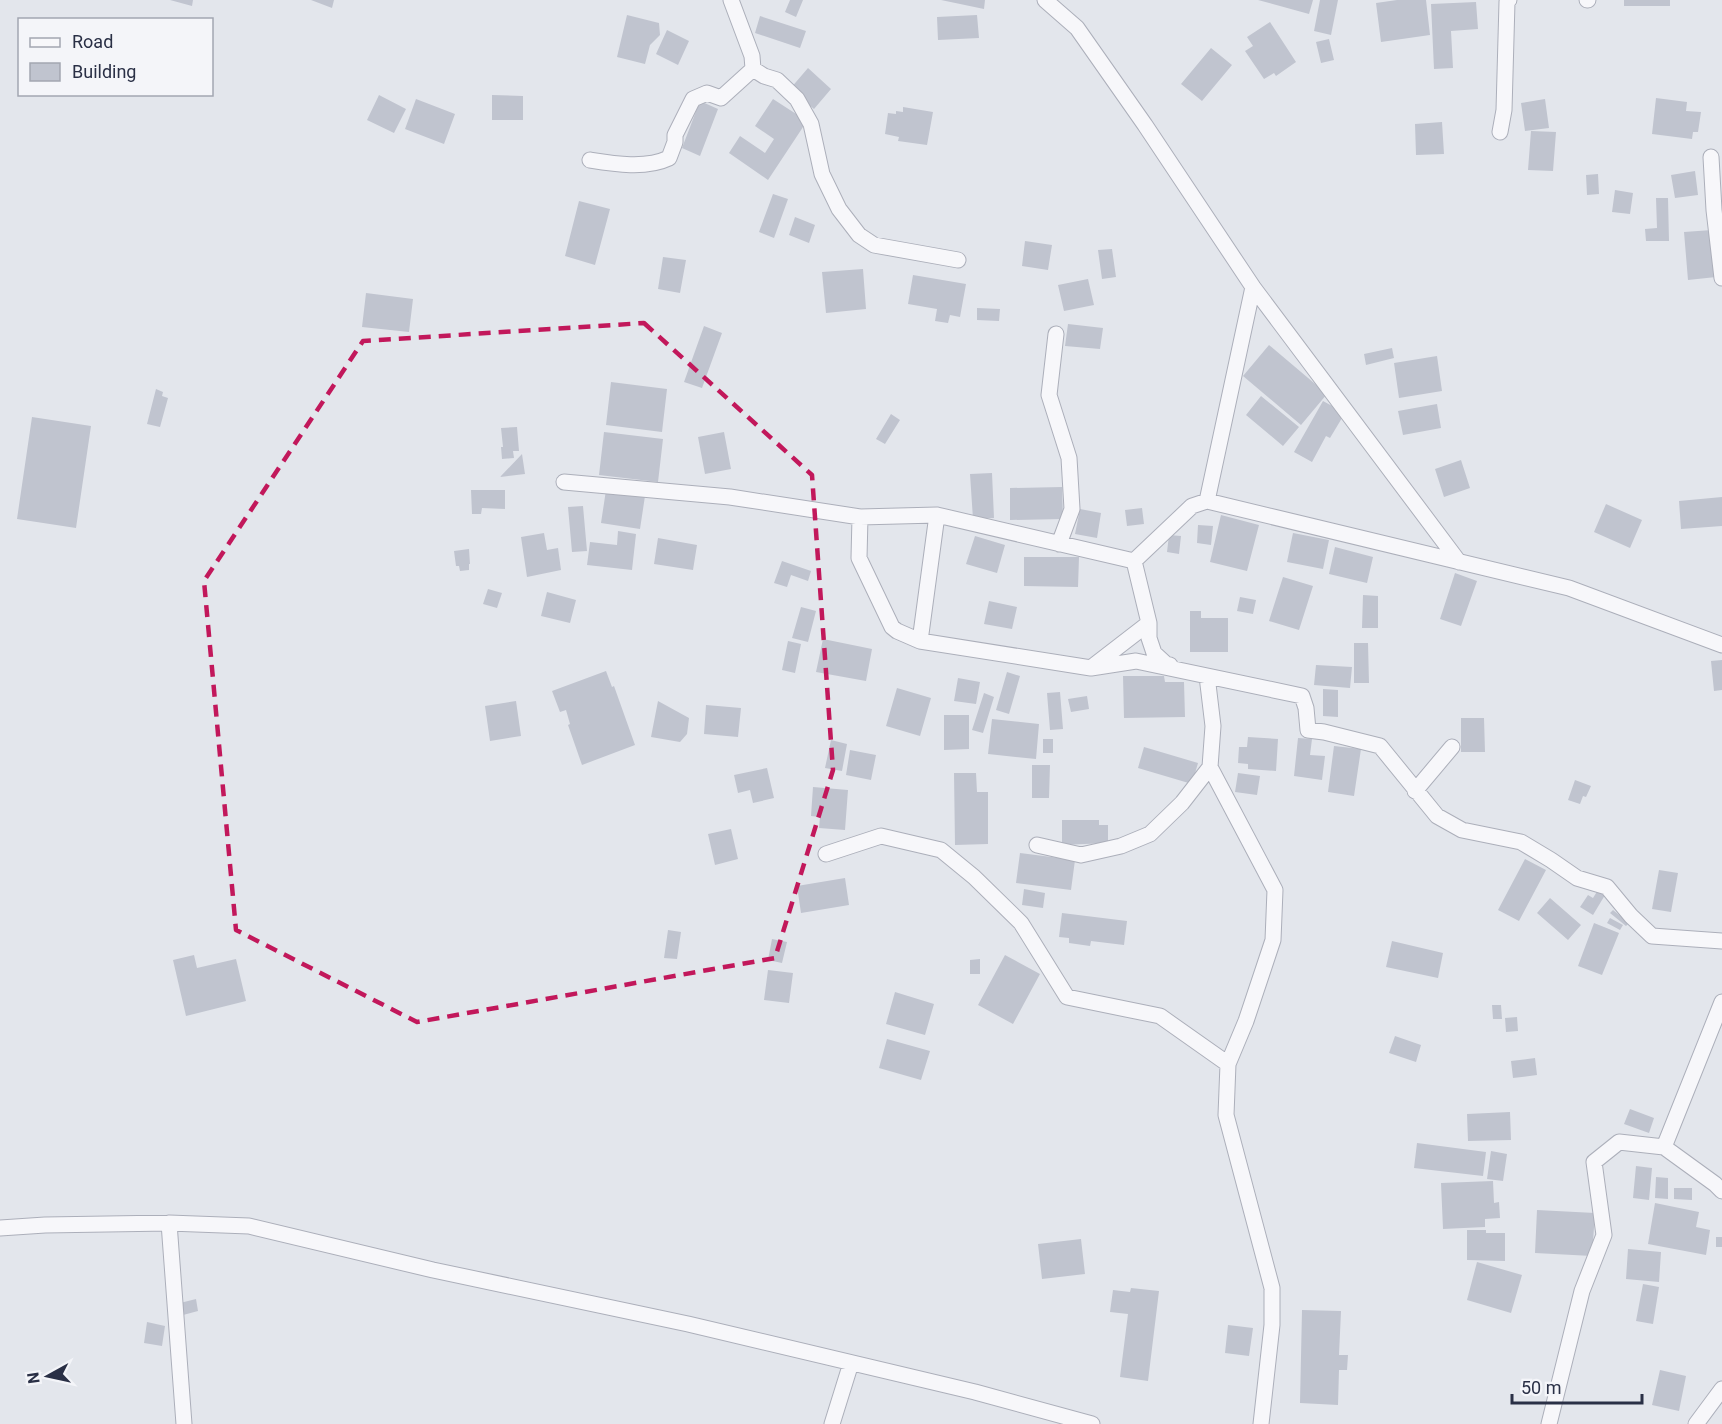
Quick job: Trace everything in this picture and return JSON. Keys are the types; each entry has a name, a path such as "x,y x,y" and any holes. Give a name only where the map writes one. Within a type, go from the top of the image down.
{"street":[{"path":"731,0 752,56 753,69"},
{"path":"1045,0 1077,28 1145,124 1252,287 1459,562"},
{"path":"1500,132 1504,110 1507,2 1509,0"},
{"path":"590,160 612,164 637,164 658,163 669,158 675,135 693,99 707,93 721,98 753,69"},
{"path":"753,69 777,80 797,99 811,124 822,174 839,209 859,235 874,245 958,260"},
{"path":"1711,157 1714,210 1722,278"},
{"path":"1207,501 1252,287"},
{"path":"1056,334 1049,395 1068,458 1072,509 1059,544"},
{"path":"564,482 730,497 860,518 937,515 1134,561"},
{"path":"1134,561 1192,506 1207,501 1569,588 1722,645"},
{"path":"920,641 937,515"},
{"path":"860,518 859,558 892,627 897,631 920,641 1091,668 1136,661 1302,696 1306,708 1308,730 1380,746 1437,816 1462,830 1521,842 1577,878 1607,887 1631,916 1652,936 1722,941"},
{"path":"1134,561 1154,653 1166,664 1186,672"},
{"path":"1091,668 1149,623"},
{"path":"1208,676 1213,726 1210,767 1275,890 1273,940 1246,1021 1228,1064 1226,1115 1272,1287 1272,1325 1261,1424"},
{"path":"1415,791 1452,747"},
{"path":"1037,845 1081,855 1121,846 1150,834 1182,803 1210,767"},
{"path":"826,854 881,836 941,850 974,877 1021,923 1067,997 1160,1016 1228,1064"},
{"path":"1664,1147 1722,1002"},
{"path":"1549,1424 1582,1291 1604,1235 1594,1162 1619,1142 1664,1147 1716,1184 1722,1191"},
{"path":"0,1228 169,1223 249,1226 433,1270 688,1324 975,1392 1092,1424"},
{"path":"169,1223 184,1424"},
{"path":"832,1424 851,1363"},
{"path":"1696,1424 1722,1389"}],"highlighted area":[{"path":"644,323 812,475 833,770 775,958 417,1022 236,930 204,581 363,341"}],"building":[{"path":"170,0 193,0 192,6"},
{"path":"311,0 334,0 332,8"},
{"path":"790,0 803,0 796,17 785,12"},
{"path":"941,0 985,0 984,9"},
{"path":"1258,0 1313,0 1309,14"},
{"path":"1320,0 1338,0 1331,35 1314,31"},
{"path":"1426,0 1430,35 1381,42 1376,3"},
{"path":"1624,0 1670,0 1670,6 1624,6"},
{"path":"1476,2 1478,29 1451,31 1453,68 1434,69 1431,4"},
{"path":"627,15 659,23 660,35 650,45 645,64 617,57"},
{"path":"977,15 979,38 938,40 937,17"},
{"path":"760,16 806,31 800,48 755,33"},
{"path":"1270,22 1296,62 1276,76 1274,73 1264,79 1245,51 1253,46 1247,37"},
{"path":"667,30 689,41 678,65 656,54"},
{"path":"1329,39 1334,60 1321,63 1316,42"},
{"path":"1211,48 1232,65 1202,101 1181,84"},
{"path":"808,68 831,89 814,109 790,89"},
{"path":"379,95 406,109 394,133 367,120"},
{"path":"492,95 523,96 523,120 492,120"},
{"path":"1656,98 1687,102 1686,111 1701,112 1698,132 1693,132 1692,139 1652,134"},
{"path":"416,99 455,114 444,144 405,129"},
{"path":"773,99 807,121 768,180 729,153 740,136 765,153 774,139 755,126"},
{"path":"1545,99 1549,128 1525,131 1521,103"},
{"path":"700,101 718,109 700,156 682,148"},
{"path":"903,107 933,112 927,145 898,141 899,137 885,134 888,113 903,112"},
{"path":"1442,122 1444,154 1416,155 1415,124"},
{"path":"1531,131 1556,132 1553,171 1528,170"},
{"path":"1695,171 1698,195 1675,198 1671,175"},
{"path":"1598,174 1599,194 1587,195 1586,175"},
{"path":"1615,190 1633,193 1630,214 1612,212"},
{"path":"773,194 788,199 774,238 759,232"},
{"path":"1656,198 1668,198 1669,241 1646,241 1645,229 1657,228"},
{"path":"579,201 610,209 595,265 565,256"},
{"path":"795,217 815,225 809,243 789,235"},
{"path":"1712,230 1716,277 1688,280 1684,232"},
{"path":"1025,241 1052,245 1048,270 1022,266"},
{"path":"1112,249 1116,277 1102,279 1098,250"},
{"path":"663,257 686,260 680,293 658,289"},
{"path":"863,269 866,309 826,313 822,272"},
{"path":"913,275 966,284 960,317 950,315 948,323 935,321 937,309 908,304"},
{"path":"1088,279 1094,305 1064,311 1058,285"},
{"path":"366,293 413,299 409,332 362,327"},
{"path":"977,308 1000,309 999,321 977,320"},
{"path":"1068,324 1103,328 1100,349 1065,346"},
{"path":"704,326 722,333 702,388 684,382"},
{"path":"1269,345 1327,394 1301,425 1243,376"},
{"path":"1392,348 1394,358 1366,365 1364,354"},
{"path":"1437,356 1442,391 1399,398 1394,363"},
{"path":"611,382 667,389 662,432 606,425"},
{"path":"156,389 163,392 162,396 168,398 160,427 147,424"},
{"path":"1261,396 1299,427 1283,446 1246,415"},
{"path":"1323,401 1345,413 1330,438 1326,436 1312,462 1294,452"},
{"path":"1437,404 1441,428 1403,435 1398,411"},
{"path":"891,414 900,420 885,444 876,439"},
{"path":"32,417 91,426 76,528 17,519"},
{"path":"517,427 519,451 513,451 514,458 502,459 501,428"},
{"path":"604,432 663,439 658,482 599,475"},
{"path":"724,432 731,469 705,474 698,437"},
{"path":"522,454 525,474 500,477"},
{"path":"1461,460 1470,488 1444,497 1435,469"},
{"path":"992,473 994,518 973,519 970,474"},
{"path":"1062,487 1063,519 1010,520 1010,488"},
{"path":"471,490 505,490 505,509 482,508 481,514 472,514"},
{"path":"606,490 645,496 640,529 601,523"},
{"path":"1722,497 1722,526 1681,529 1679,501"},
{"path":"1606,504 1642,520 1630,548 1594,532"},
{"path":"583,506 587,551 572,552 568,507"},
{"path":"1142,508 1144,524 1127,526 1125,510"},
{"path":"1080,509 1101,513 1097,538 1075,534"},
{"path":"1221,515 1259,525 1247,571 1210,562"},
{"path":"1198,525 1213,526 1211,545 1197,543"},
{"path":"618,531 636,534 632,570 587,565 590,542 617,545"},
{"path":"544,533 547,550 558,548 561,570 527,577 521,537"},
{"path":"1293,533 1329,540 1323,569 1287,562"},
{"path":"1169,535 1181,536 1179,554 1167,552"},
{"path":"975,536 1005,545 997,573 966,564"},
{"path":"658,538 697,545 693,570 654,564"},
{"path":"1335,547 1373,557 1367,583 1329,574"},
{"path":"469,549 469,570 460,571 459,566 456,566 454,551"},
{"path":"1024,557 1079,557 1078,587 1024,586"},
{"path":"782,561 811,571 808,581 791,575 787,587 774,583"},
{"path":"1455,573 1477,581 1461,626 1440,619"},
{"path":"1283,577 1313,586 1299,630 1269,621"},
{"path":"488,589 502,593 497,608 483,604"},
{"path":"547,592 576,600 570,623 541,616"},
{"path":"1363,595 1378,596 1378,628 1362,628"},
{"path":"1240,597 1256,600 1253,614 1237,611"},
{"path":"989,601 1017,607 1012,629 984,624"},
{"path":"801,607 816,611 808,642 792,638"},
{"path":"1190,611 1201,611 1201,618 1228,618 1228,652 1190,652"},
{"path":"823,639 872,649 866,681 816,672"},
{"path":"788,641 801,644 795,673 782,670"},
{"path":"1354,643 1368,643 1369,683 1354,683"},
{"path":"1722,660 1722,690 1714,691 1711,661"},
{"path":"1316,665 1352,667 1350,688 1314,685"},
{"path":"606,671 612,687 614,686 635,745 582,765 568,725 570,724 566,710 560,712 552,691"},
{"path":"1007,672 1020,676 1009,714 996,710"},
{"path":"1123,676 1164,676 1165,682 1184,682 1185,717 1124,718"},
{"path":"958,678 980,682 976,704 954,701"},
{"path":"897,688 931,698 920,736 886,726"},
{"path":"1323,689 1338,690 1338,717 1323,716"},
{"path":"1060,692 1063,729 1050,730 1047,693"},
{"path":"984,693 994,697 983,733 972,730"},
{"path":"1087,696 1089,709 1071,712 1068,699"},
{"path":"516,701 521,736 490,741 485,706"},
{"path":"658,701 689,718 687,734 680,742 651,737"},
{"path":"706,705 741,708 738,737 704,734"},
{"path":"944,715 969,715 969,749 944,750"},
{"path":"1461,718 1484,718 1485,752 1461,752"},
{"path":"992,719 1039,724 1036,759 988,754"},
{"path":"1248,737 1278,739 1276,771 1248,769 1248,764 1238,763 1239,747 1247,747"},
{"path":"1298,738 1312,739 1310,755 1325,756 1322,780 1294,776"},
{"path":"1043,739 1053,739 1053,753 1043,753"},
{"path":"831,740 847,744 842,771 825,768"},
{"path":"1334,746 1361,749 1354,796 1328,792"},
{"path":"1144,747 1198,763 1192,784 1138,768"},
{"path":"850,750 876,755 871,780 846,775"},
{"path":"1032,765 1050,765 1049,798 1032,798"},
{"path":"767,768 774,798 753,803 750,790 738,793 734,775"},
{"path":"954,773 976,773 977,792 988,792 988,844 955,845"},
{"path":"1238,773 1260,776 1257,795 1235,792"},
{"path":"1575,780 1591,786 1580,804 1568,800"},
{"path":"813,787 848,790 845,830 819,828 820,817 811,816"},
{"path":"1062,820 1099,820 1099,825 1108,825 1108,843 1062,845"},
{"path":"731,829 738,859 715,865 708,834"},
{"path":"1020,853 1075,860 1071,890 1016,883"},
{"path":"1525,859 1546,870 1519,921 1498,910"},
{"path":"1659,870 1678,873 1671,912 1652,909"},
{"path":"845,878 849,905 801,913 797,886"},
{"path":"1024,889 1045,893 1043,908 1022,905"},
{"path":"1598,890 1605,895 1593,915 1580,907 1588,895 1593,898"},
{"path":"1550,898 1581,925 1568,940 1537,913"},
{"path":"1613,910 1629,923 1626,926 1610,913"},
{"path":"1062,913 1127,921 1124,945 1091,941 1090,946 1069,943 1069,938 1059,937"},
{"path":"1610,918 1623,925 1620,930 1607,923"},
{"path":"1594,923 1619,933 1602,975 1578,966"},
{"path":"668,930 681,932 677,959 664,958"},
{"path":"772,939 787,942 782,963 768,960"},
{"path":"1392,941 1443,953 1438,978 1386,967"},
{"path":"194,955 197,968 236,959 246,1001 186,1016 173,960"},
{"path":"1005,955 1040,974 1013,1024 978,1005"},
{"path":"980,959 980,974 970,974 970,960"},
{"path":"768,970 793,973 789,1003 764,1000"},
{"path":"895,992 934,1004 925,1035 886,1024"},
{"path":"1492,1005 1501,1005 1502,1019 1493,1019"},
{"path":"1517,1017 1518,1031 1506,1032 1505,1018"},
{"path":"1395,1036 1421,1045 1416,1062 1389,1053"},
{"path":"887,1039 930,1051 921,1080 879,1068"},
{"path":"1535,1058 1537,1075 1513,1078 1511,1061"},
{"path":"1630,1109 1654,1118 1649,1133 1624,1124"},
{"path":"1510,1112 1511,1140 1468,1141 1467,1114"},
{"path":"1417,1143 1486,1152 1483,1176 1414,1168"},
{"path":"1491,1151 1507,1154 1503,1181 1487,1179"},
{"path":"1636,1166 1652,1168 1649,1200 1633,1198"},
{"path":"1656,1177 1668,1178 1668,1199 1655,1198"},
{"path":"1493,1181 1494,1203 1499,1202 1500,1218 1485,1219 1485,1227 1443,1229 1441,1183"},
{"path":"1674,1188 1692,1188 1692,1200 1674,1199"},
{"path":"1655,1203 1699,1212 1696,1227 1710,1230 1706,1255 1648,1244"},
{"path":"1537,1210 1595,1213 1592,1256 1535,1253"},
{"path":"1467,1230 1505,1233 1505,1261 1467,1260"},
{"path":"1716,1237 1722,1237 1722,1247 1716,1247"},
{"path":"1081,1239 1085,1274 1042,1279 1038,1244"},
{"path":"1628,1249 1661,1252 1659,1282 1626,1279"},
{"path":"1477,1262 1522,1275 1511,1313 1467,1300"},
{"path":"1643,1284 1659,1287 1653,1324 1636,1321"},
{"path":"1131,1288 1159,1291 1148,1381 1120,1377 1128,1314 1110,1312 1113,1290 1130,1292"},
{"path":"196,1299 198,1311 183,1315 180,1303"},
{"path":"1302,1310 1341,1311 1339,1355 1348,1355 1347,1370 1339,1370 1338,1405 1300,1403"},
{"path":"147,1322 165,1326 162,1346 144,1343"},
{"path":"1228,1325 1253,1328 1249,1356 1225,1353"},
{"path":"1660,1370 1686,1376 1679,1411 1652,1405"}]}
